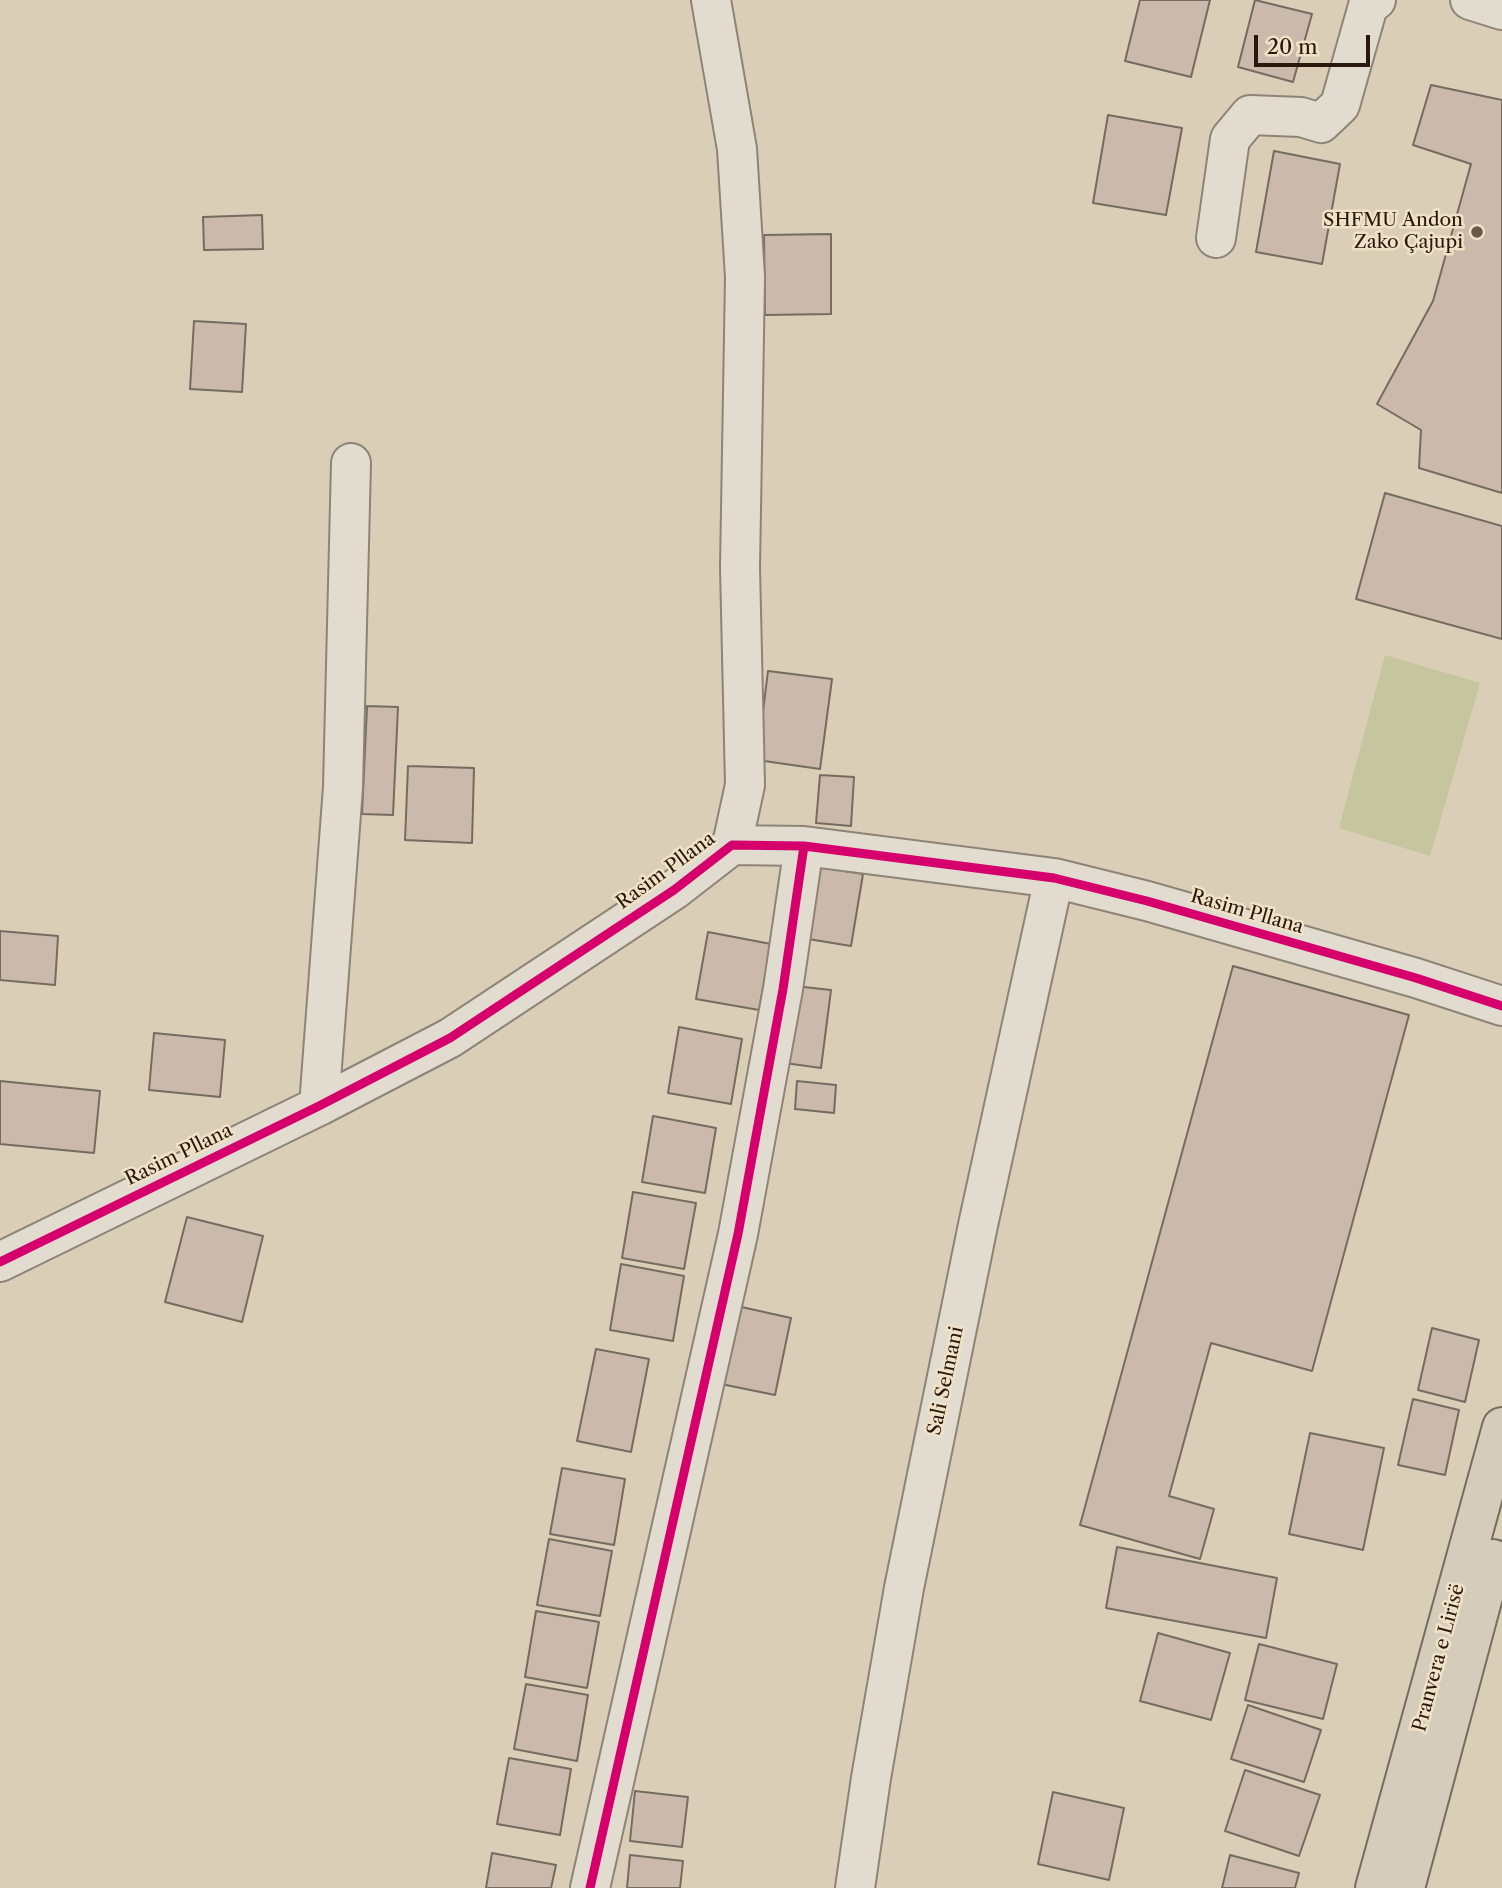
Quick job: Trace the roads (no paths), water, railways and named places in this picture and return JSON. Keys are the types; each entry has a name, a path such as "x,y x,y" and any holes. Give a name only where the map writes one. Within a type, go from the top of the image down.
{"main road":[{"name":"Pranvera e Lirisë","path":"1375,1888 1502,1427"},
{"name":"Pranvera e Lirisë","path":"1405,1888 1502,1524"}],"street":[{"path":"711,0 737,149 745,277 740,567 745,785 732,845"},
{"path":"1216,238 1230,139 1250,115 1301,117 1321,122 1340,105 1368,6 1376,0"},
{"path":"1470,0 1502,10"},
{"path":"319,1106 343,787 351,463"},
{"name":"Rasim Pllana","path":"0,1262 319,1106 450,1038 674,890 732,845 804,846 1054,878 1147,901 1416,978 1502,1006"},
{"path":"590,1888 738,1234 783,989 804,846"},
{"name":"Sali Selmani","path":"855,1888 871,1777 904,1588 978,1225 1054,878"}],"place":[{"name":"SHFMU Andon Zako Çajupi","path":"1477,232"}]}
